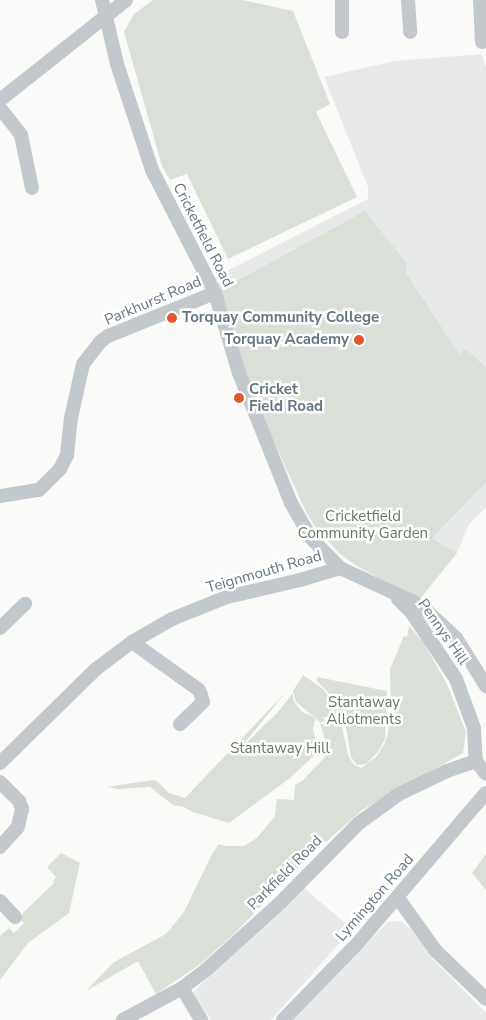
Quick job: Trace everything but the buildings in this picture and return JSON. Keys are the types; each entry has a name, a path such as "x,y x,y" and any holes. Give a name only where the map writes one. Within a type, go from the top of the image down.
{"street":[{"name":"Cricketfield Road","path":"102,0 117,64 152,170 215,293 239,373 291,503 311,538 340,568"},
{"path":"0,100 126,0"},
{"path":"342,0 342,32"},
{"path":"408,0 410,32"},
{"path":"480,0 482,42"},
{"path":"0,108 21,135 32,188"},
{"name":"Parkhurst Road","path":"0,496 40,490 60,469 67,455 71,418 83,364 100,342 108,336 215,293"},
{"name":"Teignmouth Road","path":"0,763 96,669 132,642 172,619 227,597 300,580 340,568 394,595 414,602 427,611 456,638 486,686"},
{"name":"Pennys Hill","path":"394,595 412,612 456,679 474,728 476,761"},
{"path":"0,628 25,604"},
{"path":"132,642 199,690 202,695 203,702 180,724"},
{"path":"476,761 486,774"},
{"name":"Parkfield Road","path":"123,1020 182,988 237,944 358,823 399,794 446,771 476,761"},
{"path":"0,782 19,801 22,809 18,827 0,847"},
{"name":"Lymington Road","path":"283,1020 356,945 486,793"},
{"path":"398,898 436,951 486,999"},
{"path":"0,901 16,917"},
{"path":"182,988 201,1020"}],"shaded area":[{"name":"Torquay Academy","path":"482,54 486,68 486,507 469,524 457,553 432,538 215,293 221,274 368,199 368,187 324,77 395,61"},
{"path":"298,883 352,929 271,1020 211,1020 193,993"},
{"path":"401,921 413,931 432,958 486,1013 486,1020 291,1020 388,922"}],"green space":[{"path":"153,0 242,0 293,11 330,104 316,112 357,197 228,259 187,174 170,180 162,166 124,32 134,14"},
{"name":"Torquay Academy","path":"365,211 407,264 406,273 459,354 466,349 486,368 486,482 432,538 457,553 419,600 355,565 339,553 316,528 307,514 249,387 215,293"},
{"path":"409,626 423,642 447,684 466,732 463,753 362,810 308,858 235,933 199,965 156,994 138,961 86,991 114,962 166,934 184,912 211,856 219,844 225,846 244,846 257,838 275,816 277,799 294,800 295,785 302,781 326,756 327,747 320,722 296,702 293,691 303,675 323,689 331,700 341,722 348,755 353,764 361,768 376,757 384,745 388,734 391,709 390,669 404,636 407,637"},
{"name":"Stantaway Allotments","path":"317,677 387,691 385,739 377,753 366,764 357,765 351,757 346,727 333,697 317,681"},
{"name":"Stantaway Hill","path":"286,692 237,752 277,713 293,693 293,700 301,711 315,718 313,730 319,751 290,778 229,823 173,805 150,787 118,789 107,787 153,780 157,781 169,793 185,798"},
{"path":"61,853 80,863 69,913 28,943 0,980 0,936 9,928 14,933 24,923 20,918 24,912 54,883 53,881 56,877 47,867"},
{"path":"486,854 486,890 472,873"}],"place":[{"name":"Torquay Community College","path":"172,318"},
{"name":"Torquay Academy","path":"359,340"},
{"name":"Cricket Field Road","path":"239,398"}],"park label":[{"name":"Cricketfield Community Garden","path":"363,524"}]}
